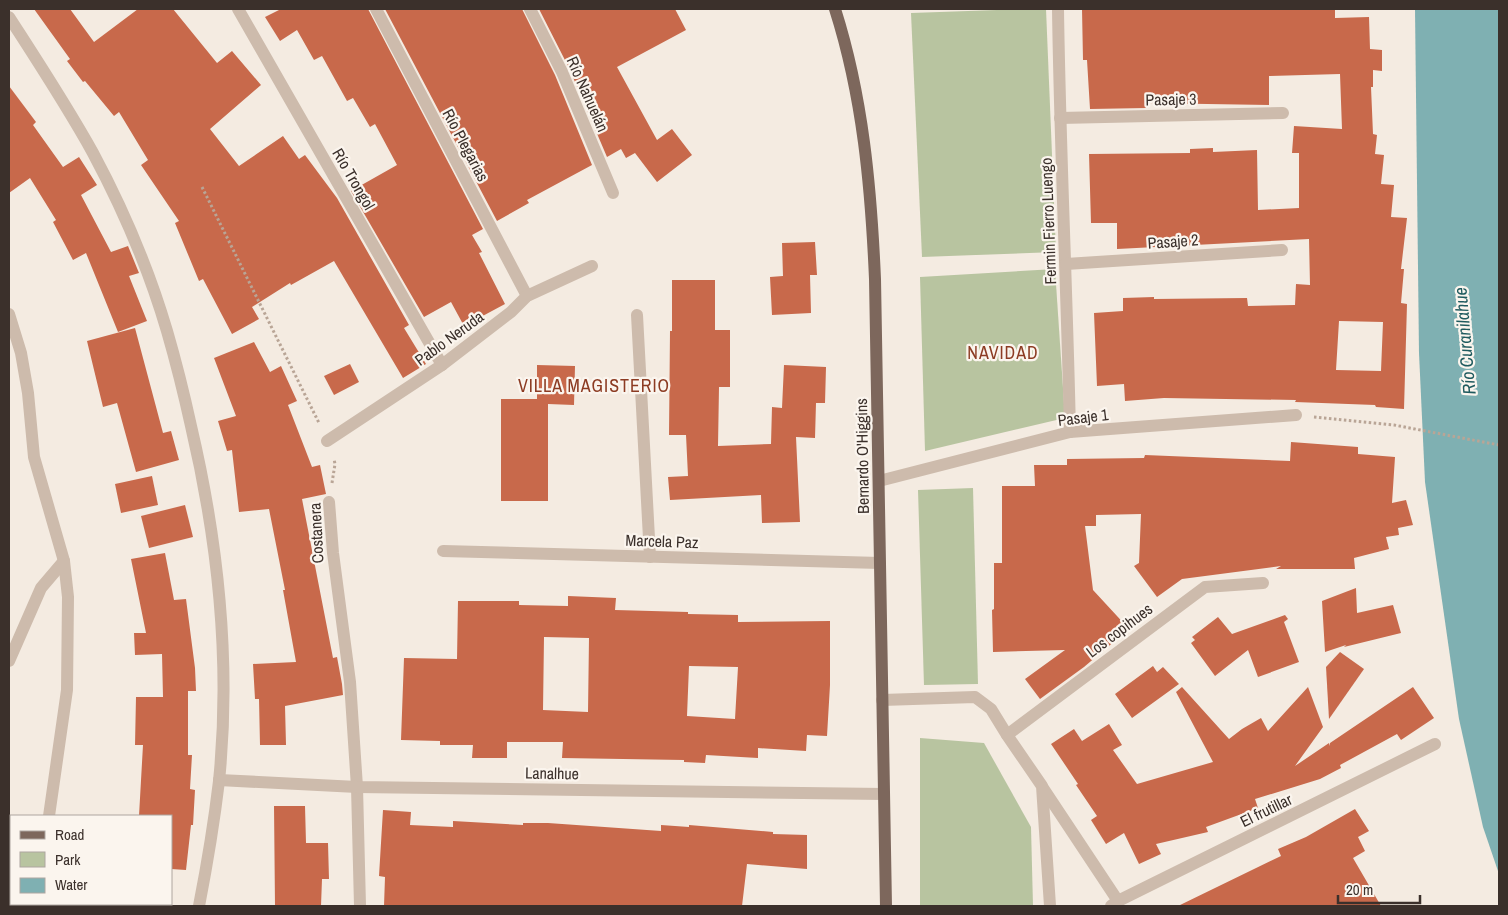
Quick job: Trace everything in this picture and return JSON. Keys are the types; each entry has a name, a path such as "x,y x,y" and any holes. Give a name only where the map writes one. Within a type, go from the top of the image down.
{"main road":[{"name":"Bernardo O'Higgins","path":"834,9 852,75 862,124 869,178 875,279 886,906"}],"street":[{"name":"Río Trongol","path":"238,9 442,365"},
{"name":"Río Plegarias","path":"376,9 528,296"},
{"name":"Río Nahuelán","path":"530,9 562,72 613,193"},
{"name":"Fermin Fierro Luengo","path":"1058,9 1070,432"},
{"path":"9,17 63,102 93,154 120,208 167,330 196,450 214,548 220,611 222,674 219,780 200,906"},
{"name":"Pasaje 3","path":"1060,118 1283,113"},
{"name":"Pasaje 2","path":"1066,264 1282,250"},
{"name":"Pablo Neruda","path":"327,441 442,365 511,312 528,296 592,266"},
{"path":"9,314 21,353 28,393 34,457 64,561 68,597 67,690 49,815"},
{"path":"638,315 650,556"},
{"name":"Pasaje 1","path":"878,481 1070,432 1296,415"},
{"name":"Costanera","path":"329,502 333,553 350,682 357,787 360,906"},
{"name":"Marcela Paz","path":"443,551 880,563"},
{"path":"9,661 41,588 64,561"},
{"name":"Los copihues","path":"1007,735 1205,587 1263,583"},
{"path":"882,700 975,697 991,709 1042,786 1115,904"},
{"name":"El frutillar","path":"1115,904 1435,744"},
{"name":"Lanalhue","path":"219,780 357,787 884,794"},
{"path":"1042,786 1050,906"}],"path":[{"name":"Costanera","path":"202,187 327,441 335,464 329,502"},
{"path":"1296,415 1394,425 1499,445"}],"green space":[{"path":"1046,9 1056,252 922,257 911,13"},
{"path":"1055,269 1065,418 925,451 920,277"},
{"path":"973,488 978,684 924,685 918,490"},
{"path":"920,738 984,743 1031,827 1033,906 920,906"}],"water":[{"name":"Río Curanilahue","path":"1415,9 1498,9 1499,874 1483,827 1459,719 1425,482 1419,353"}],"building":[{"path":"34,9 70,9 94,42 138,9 173,9 217,63 232,51 261,85 210,129 239,166 283,136 299,159 305,155 337,198 409,325 404,328 426,364 403,378 334,261 291,285 290,283 252,307 259,319 232,334 203,279 199,281 175,223 179,221 141,165 148,160 119,112 114,116 85,81 83,82 67,61 70,59"},
{"path":"281,9 368,9 483,229 472,235 482,252 479,253 505,304 464,326 451,302 424,317 351,191 397,165 375,124 370,127 353,98 347,101 322,56 314,60 297,30 280,41 265,17"},
{"path":"385,9 522,9 555,75 592,165 527,200 529,203 497,221"},
{"path":"539,9 675,9 686,30 617,67 657,140 672,129 692,155 657,182 635,153 626,158 621,149 607,157 569,68"},
{"path":"1082,9 1335,9 1335,18 1369,17 1370,49 1382,50 1382,71 1373,70 1373,87 1371,87 1373,134 1377,135 1375,154 1384,155 1381,184 1394,185 1391,217 1407,218 1401,269 1404,269 1401,303 1407,304 1404,409 1376,407 1375,405 1295,402 1296,400 1164,398 1125,401 1124,384 1097,386 1094,313 1123,311 1123,298 1247,298 1248,306 1295,305 1296,284 1310,285 1309,239 1117,249 1117,223 1091,223 1089,154 1190,153 1190,149 1213,148 1213,152 1257,150 1258,210 1299,208 1299,153 1292,153 1294,126 1342,129 1340,74 1269,76 1269,105 1146,103 1146,108 1090,109 1087,60 1083,60","holes":["1339,321 1383,322 1381,371 1336,370"]},
{"path":"9,86 36,122 33,125 63,167 79,157 97,185 81,195 111,252 128,246 139,273 129,276 147,321 118,332 86,253 73,260 53,222 56,220 30,178 9,193"},
{"path":"815,242 817,275 810,275 811,313 772,315 770,277 783,276 782,243"},
{"path":"672,280 715,280 715,330 730,330 730,387 719,387 718,446 771,444 772,407 782,408 784,365 826,367 825,403 816,403 815,438 796,437 800,522 762,523 761,495 670,500 668,477 688,476 686,435 669,435"},
{"path":"135,328 163,433 171,431 179,460 136,472 117,403 103,407 87,341"},
{"path":"254,342 270,372 281,366 297,401 288,405 312,467 320,465 326,494 302,499 333,658 337,657 343,695 285,706 286,745 260,745 259,699 255,699 253,664 296,662 283,590 285,590 269,509 239,512 232,450 227,451 218,421 236,416 214,358"},
{"path":"350,364 359,382 334,395 324,376"},
{"path":"537,365 575,366 574,405 548,404 548,501 501,501 501,399 537,399"},
{"path":"1291,442 1358,447 1358,454 1395,457 1392,503 1406,500 1413,525 1398,528 1399,535 1386,537 1389,549 1354,558 1355,569 1276,569 1281,566 1182,579 1157,597 1134,566 1139,563 1141,514 1096,515 1096,526 1085,526 1093,590 1129,629 1084,667 1040,699 1025,679 1065,650 993,652 994,563 1002,563 1002,486 1035,486 1034,465 1067,465 1067,459 1144,458 1145,455 1290,461"},
{"path":"152,476 158,505 121,513 115,484"},
{"path":"185,505 193,537 149,548 141,516"},
{"path":"165,553 174,600 186,599 196,691 188,691 188,755 192,755 190,789 195,790 193,825 191,825 186,870 172,869 172,815 139,815 143,745 135,745 136,697 163,697 162,654 135,655 134,633 146,633 131,559"},
{"path":"1356,588 1357,613 1393,605 1401,633 1344,647 1346,645 1325,652 1322,601"},
{"path":"568,596 616,598 615,610 738,615 738,622 830,621 830,685 827,736 807,735 806,751 758,748 758,758 706,755 705,763 684,762 684,760 562,758 563,742 507,742 507,758 472,758 473,745 440,745 440,741 401,740 404,658 457,659 458,601 519,601 519,605 568,606","holes":["544,637 589,638 588,712 543,710","689,666 738,667 735,719 687,716"]},
{"path":"1285,615 1288,619 1284,622 1299,662 1258,677 1248,650 1215,676 1191,643 1195,640 1192,637 1218,617 1232,634"},
{"path":"1340,652 1364,669 1329,719 1326,667"},
{"path":"1153,666 1157,672 1163,667 1179,684 1132,718 1115,694"},
{"path":"1182,687 1229,739 1261,718 1268,731 1308,687 1323,727 1295,766 1329,743 1330,746 1330,743 1413,687 1434,718 1401,740 1397,734 1340,765 1341,768 1320,779 1255,799 1258,808 1206,827 1208,832 1156,844 1161,854 1139,864 1124,833 1106,844 1091,820 1097,816 1051,744 1074,729 1082,741 1109,724 1122,745 1113,750 1137,784 1213,762 1176,692"},
{"path":"274,806 305,806 306,843 328,843 329,879 322,879 321,906 275,906"},
{"path":"1355,809 1369,831 1358,837 1365,851 1353,858 1381,906 1178,906 1281,856 1278,849 1306,837"},
{"path":"383,810 411,812 410,825 453,827 453,821 523,825 523,823 548,823 661,831 661,825 689,827 689,825 773,832 773,834 807,835 807,869 747,864 742,906 384,906 385,877 379,876"}],"district":[{"name":"NAVIDAD","path":"1003,353"},
{"name":"VILLA MAGISTERIO","path":"594,386"}]}
